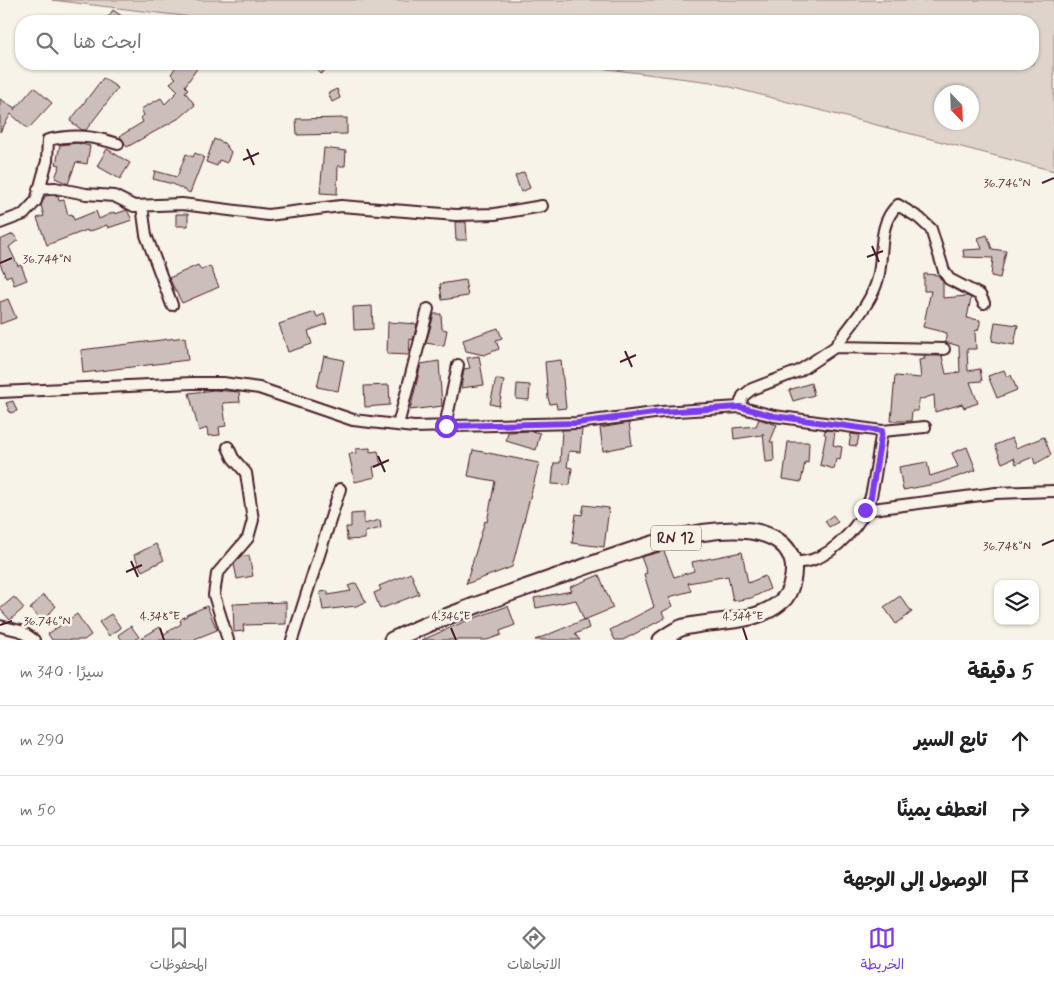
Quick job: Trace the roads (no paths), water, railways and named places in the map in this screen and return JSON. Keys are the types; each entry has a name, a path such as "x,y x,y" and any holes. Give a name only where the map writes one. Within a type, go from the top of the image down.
{"main road":[{"name":"RN 12","path":"392,640 512,592 642,547 686,536 752,531 776,539 786,546 792,563"},
{"path":"662,640 683,627 728,622 764,613 783,601 794,579 792,563"}],"street":[{"path":"0,223 28,210 36,201 38,189 46,169 48,140 77,135 90,136 118,144"},
{"path":"38,189 55,188 86,194 114,196 134,206 182,204 268,215 341,206 456,215 495,214 542,206"},
{"path":"740,407 743,396 752,389 800,372 834,347 868,300 878,278 879,258 887,221 890,211 898,205 920,218 931,229 944,271 949,279 980,295 984,303"},
{"path":"142,206 146,235 172,305"},
{"path":"398,426 428,309"},
{"path":"834,347 944,349"},
{"path":"446,426 458,365"},
{"path":"0,392 183,383 223,384 259,388 353,420 398,426 577,423 662,412 740,407 774,416 882,431 925,427"},
{"path":"792,563 812,560 823,554 853,528 871,497 882,431"},
{"path":"228,447 233,458 246,473 252,520 248,538 218,574 214,595 228,640"},
{"path":"292,640 340,489"},
{"path":"865,510 996,493 1054,491"},
{"path":"0,626 20,631 34,640"}]}
